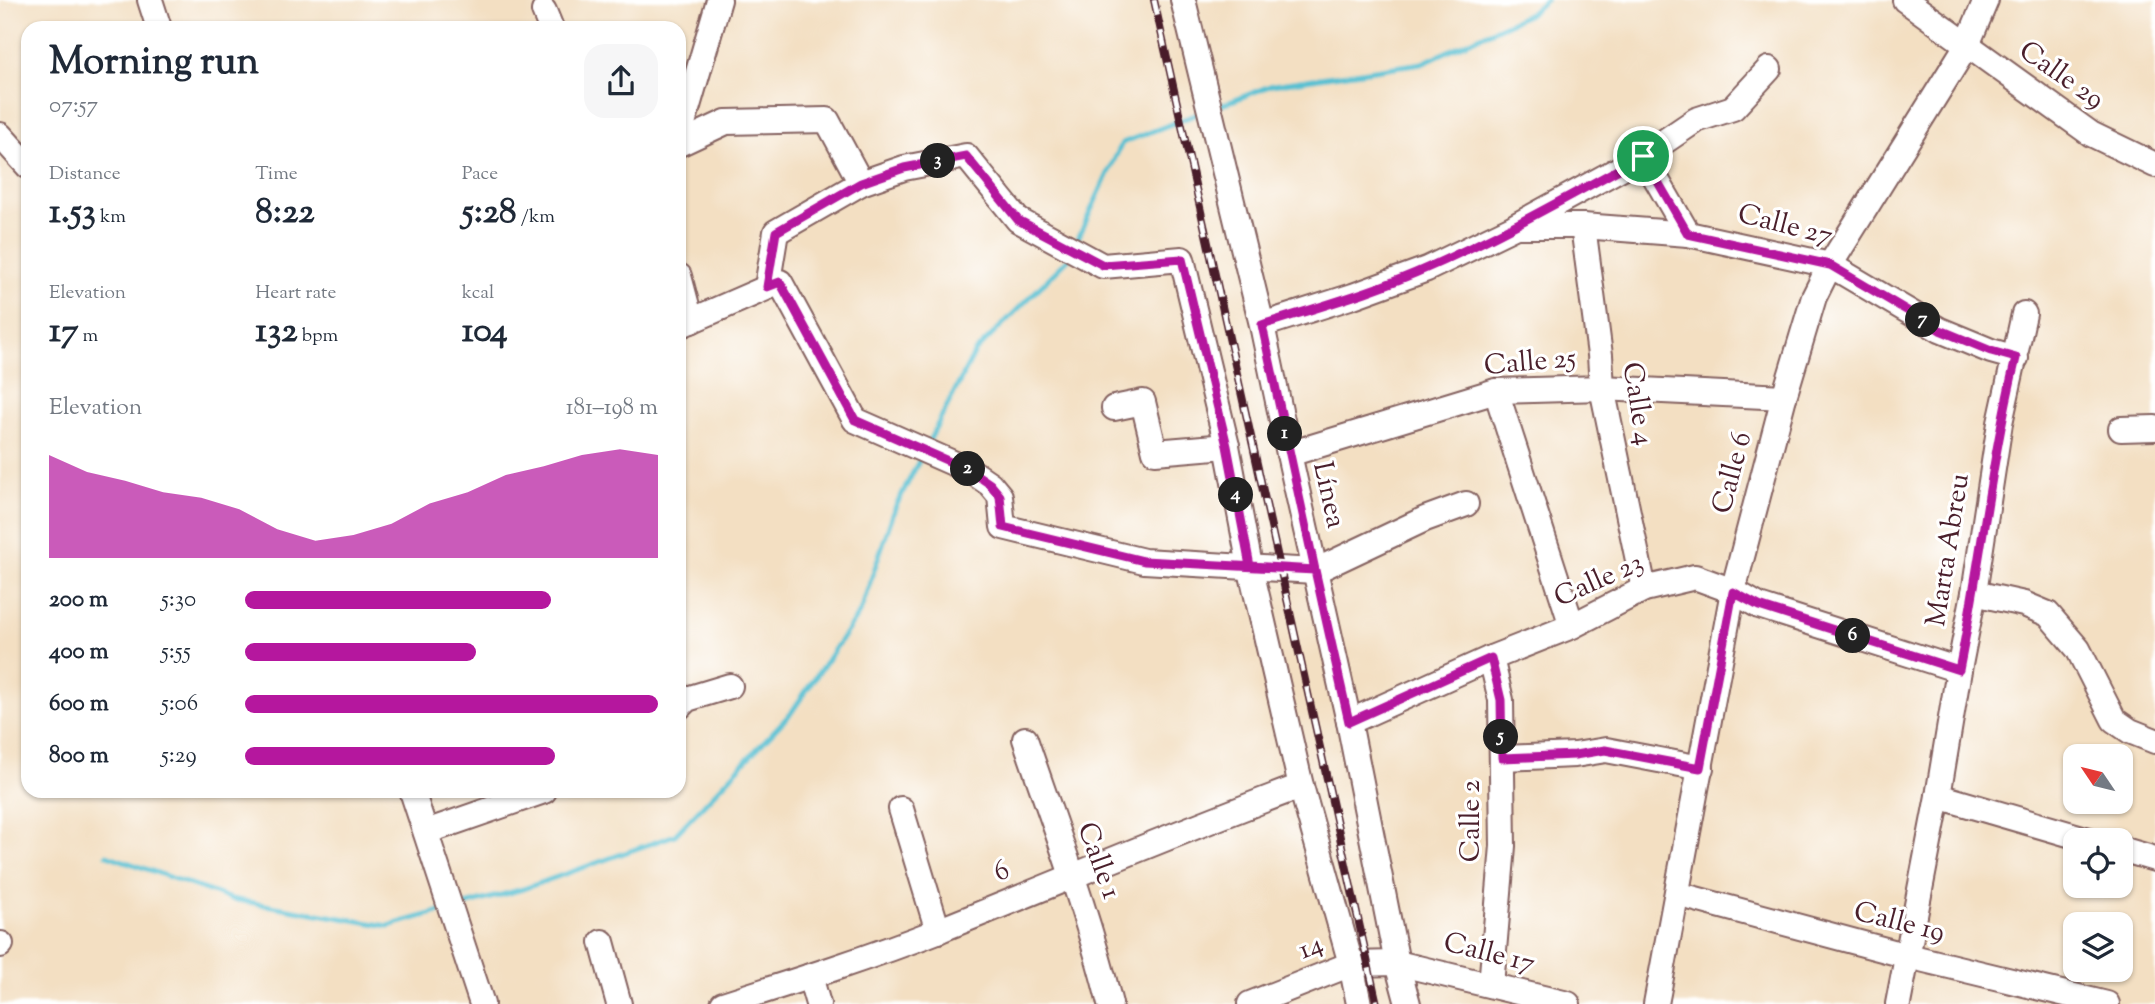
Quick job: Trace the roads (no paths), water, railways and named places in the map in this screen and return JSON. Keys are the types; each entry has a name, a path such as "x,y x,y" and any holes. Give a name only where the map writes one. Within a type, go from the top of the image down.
{"street":[{"path":"150,0 157,21"},
{"path":"686,113 719,0"},
{"name":"Línea","path":"1184,0 1262,325 1408,1004"},
{"name":"Calle 29","path":"1905,0 2091,134 2155,165"},
{"name":"Calle 6","path":"1656,1004 1733,592 1784,397 1814,297 1830,265 1967,45 1986,0"},
{"name":"Calle 27","path":"1262,325 1353,296 1427,268 1516,226 1643,156 1696,120 1733,108 1769,69"},
{"path":"686,141 726,122 827,120 861,183"},
{"path":"0,135 21,158"},
{"path":"767,287 776,232 861,183 904,168 966,156 1018,220 1103,265 1182,259 1227,446 1250,566 1301,786 1359,1004"},
{"path":"1643,156 1688,234"},
{"name":"Calle 27","path":"1516,226 1583,226 1688,234 1830,265 1940,330 2016,358"},
{"name":"Calle 4","path":"1583,226 1602,388 1644,589"},
{"path":"686,324 780,282 855,420 971,471 990,484 1000,496 1003,527 1144,561 1315,570 1416,522 1466,504"},
{"name":"Marta Abreu","path":"1898,1004 1974,593 2000,423 2024,314"},
{"name":"Calle 25","path":"1289,454 1496,391 1602,388 1784,397"},
{"path":"1496,391 1572,626"},
{"path":"1114,408 1143,402 1155,452 1227,446"},
{"path":"2122,429 2155,428"},
{"name":"Calle 23","path":"1349,722 1491,658 1572,626 1644,589 1695,577 1759,606 1959,670"},
{"path":"1974,593 2024,604 2048,614 2078,649 2115,720 2130,731 2155,741"},
{"name":"Calle 2","path":"1491,658 1501,700 1503,846 1491,985"},
{"path":"686,700 730,686"},
{"name":"Calle 1","path":"1025,739 1085,911 1107,1003"},
{"path":"1502,758 1575,755 1605,750 1700,768"},
{"name":"6","path":"723,1004 938,931 1071,875 1301,786"},
{"path":"1938,796 2063,832"},
{"path":"414,798 482,1004"},
{"path":"426,832 524,798"},
{"path":"901,809 938,931"},
{"path":"2133,853 2155,859"},
{"name":"Calle 19","path":"1677,894 1908,957 2107,1004"},
{"path":"1314,978 1339,926"},
{"path":"602,942 619,1004"},
{"name":"14","path":"1250,1004 1350,964 1397,962"},
{"name":"Calle 17","path":"1397,962 1568,1004"},
{"path":"810,976 818,1004"}],"waterway":[{"path":"1217,107 1272,85 1422,63 1531,13 1546,0"},
{"path":"1075,245 1122,143 1205,111"},
{"path":"927,445 975,352 1070,257"},
{"path":"458,907 523,889 675,835 791,713 860,612 895,508 921,457"},
{"path":"107,855 231,899 388,926 445,910"}],"railway":[{"path":"1154,0 1377,1004"}]}
